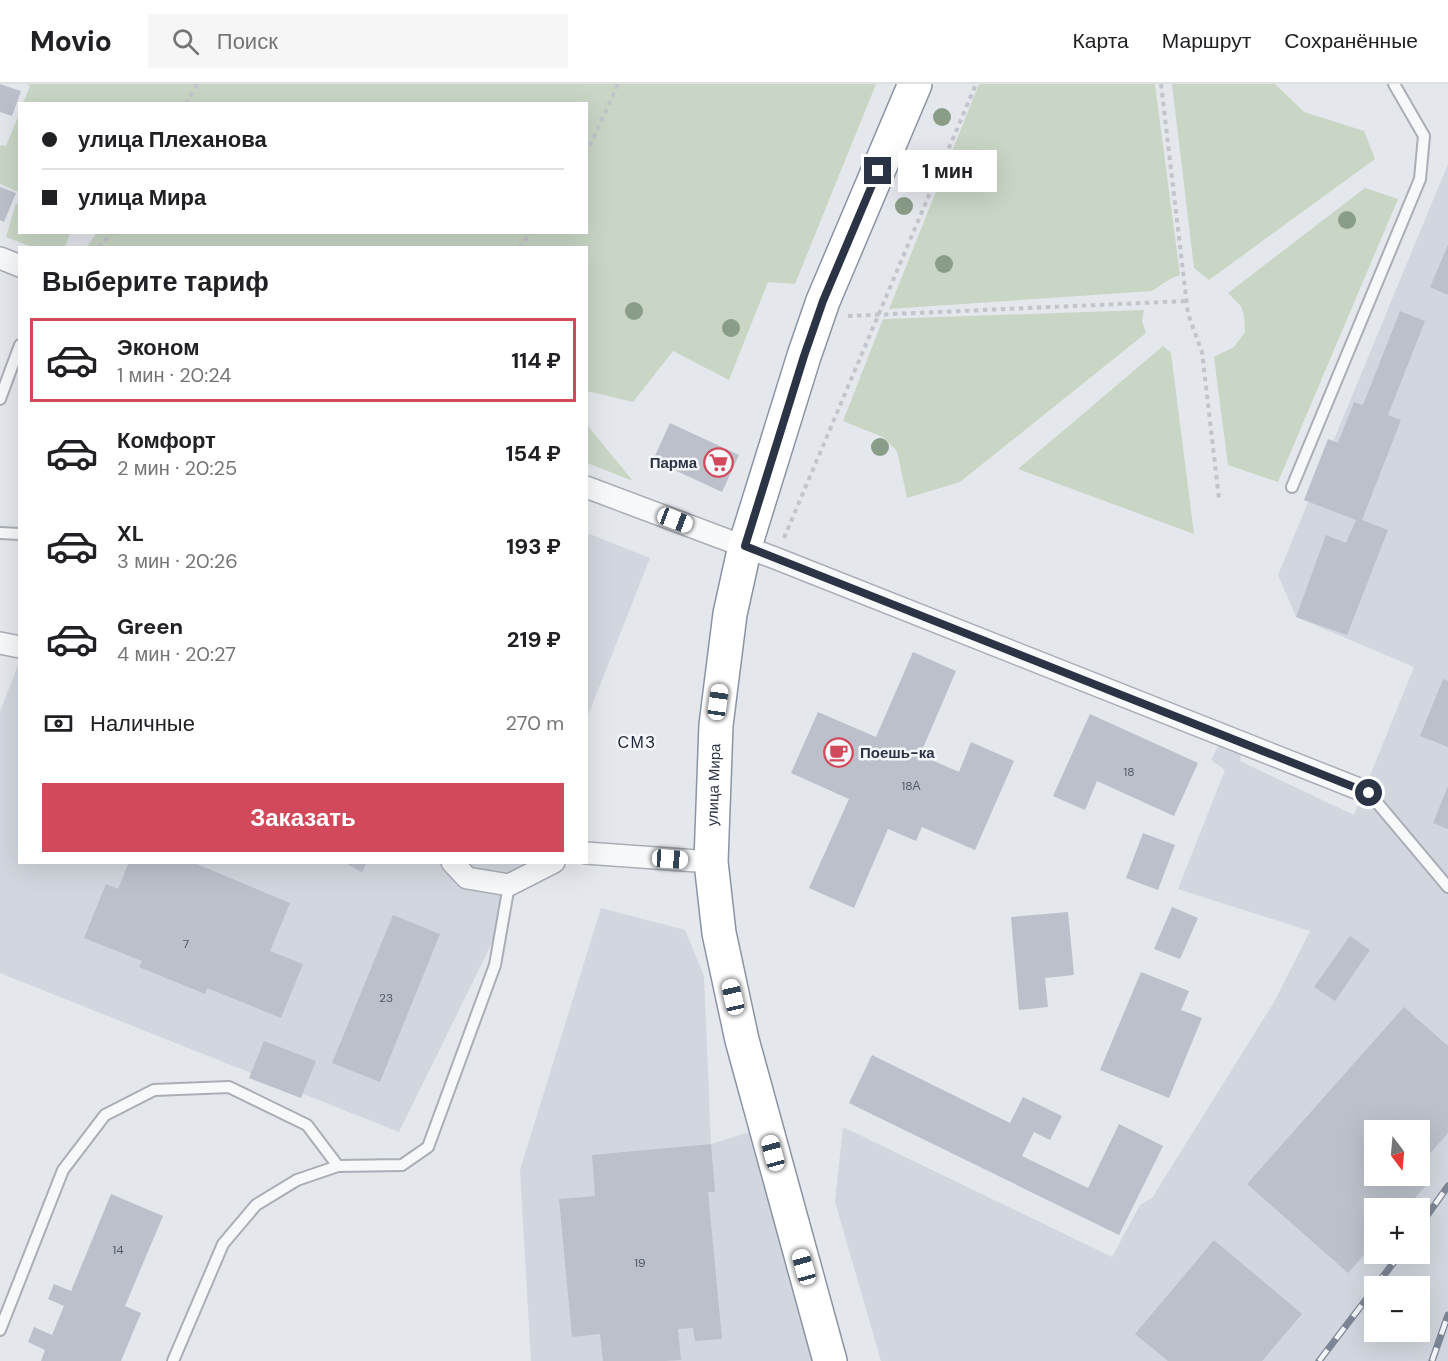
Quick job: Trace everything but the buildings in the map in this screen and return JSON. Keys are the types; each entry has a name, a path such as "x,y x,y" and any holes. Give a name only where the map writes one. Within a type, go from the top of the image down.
{"highway":[{"name":"улица Мира","path":"827,1360 742,1040 718,933 711,862 716,724 730,614 745,546 804,356 827,290 915,84"}],"street":[{"path":"0,258 18,265"},
{"path":"588,488 745,546 1369,793"},
{"path":"0,643 18,647"},
{"path":"588,853 711,862"},
{"path":"454,864 467,878 509,885 550,864"}],"lane":[{"path":"1292,487 1420,179 1424,136 1394,84"},
{"path":"0,399 18,350"},
{"path":"0,533 18,534"},
{"path":"1369,793 1448,887"},
{"path":"173,1361 223,1244 256,1205 297,1180 339,1166 402,1165 428,1147 495,965 509,885"},
{"path":"0,1330 63,1170 105,1115 154,1090 229,1087 307,1125 339,1166"}],"path":[{"path":"187,102 197,84"},
{"path":"588,150 618,84"},
{"path":"775,558 976,84"},
{"path":"1161,84 1186,301 1188,314 1202,352 1219,499"},
{"path":"101,246 110,234"},
{"path":"817,317 1186,301"}],"shaded area":[{"path":"1448,164 1448,1361 881,1361 835,1202 843,1127 1112,1257 1140,1205 1152,1198 1274,1002 1310,931 1178,889 1225,770 1211,760 1219,744 1241,752 1240,761 1354,815 1414,667 1296,617 1278,575"},
{"path":"588,533 650,558 588,715"},
{"path":"18,665 18,864 529,864 520,886 399,1132 0,973 0,712"},
{"path":"601,908 685,930 704,976 711,1144 750,1132 813,1361 531,1361 520,1170"}],"green space":[{"path":"27,84 876,84 795,284 768,282 729,380 673,351 633,402 588,391 588,246 88,246 96,234 588,234 588,102 23,102 30,86"},
{"path":"979,84 1155,84 1180,275 1152,291 889,309"},
{"path":"1172,84 1275,84 1304,112 1364,131 1375,159 1209,280 1194,268"},
{"path":"18,116 18,192 0,184 0,145 6,146"},
{"path":"1365,188 1398,199 1278,482 1228,465 1214,357 1234,347 1245,332 1241,306 1228,293"},
{"path":"16,203 18,204 18,234 70,234 65,246 29,246 6,237"},
{"path":"1144,310 1142,321 1146,333 960,482 907,498 897,451 883,437 843,421 883,319"},
{"path":"1163,346 1171,353 1194,534 1018,469"},
{"path":"588,426 633,481 588,463"}],"railway":[{"path":"1430,1211 1448,1186"},
{"path":"1383,1276 1392,1264"},
{"path":"1319,1361 1364,1302"},
{"path":"1432,1361 1448,1315"}],"place":[{"name":"Парма","path":"718,463"},
{"name":"Поешь-ка","path":"839,753"}],"district":[{"name":"СМЗ","path":"637,742"}],"route":[{"path":"878,171 823,301 745,546 1369,793"}]}
